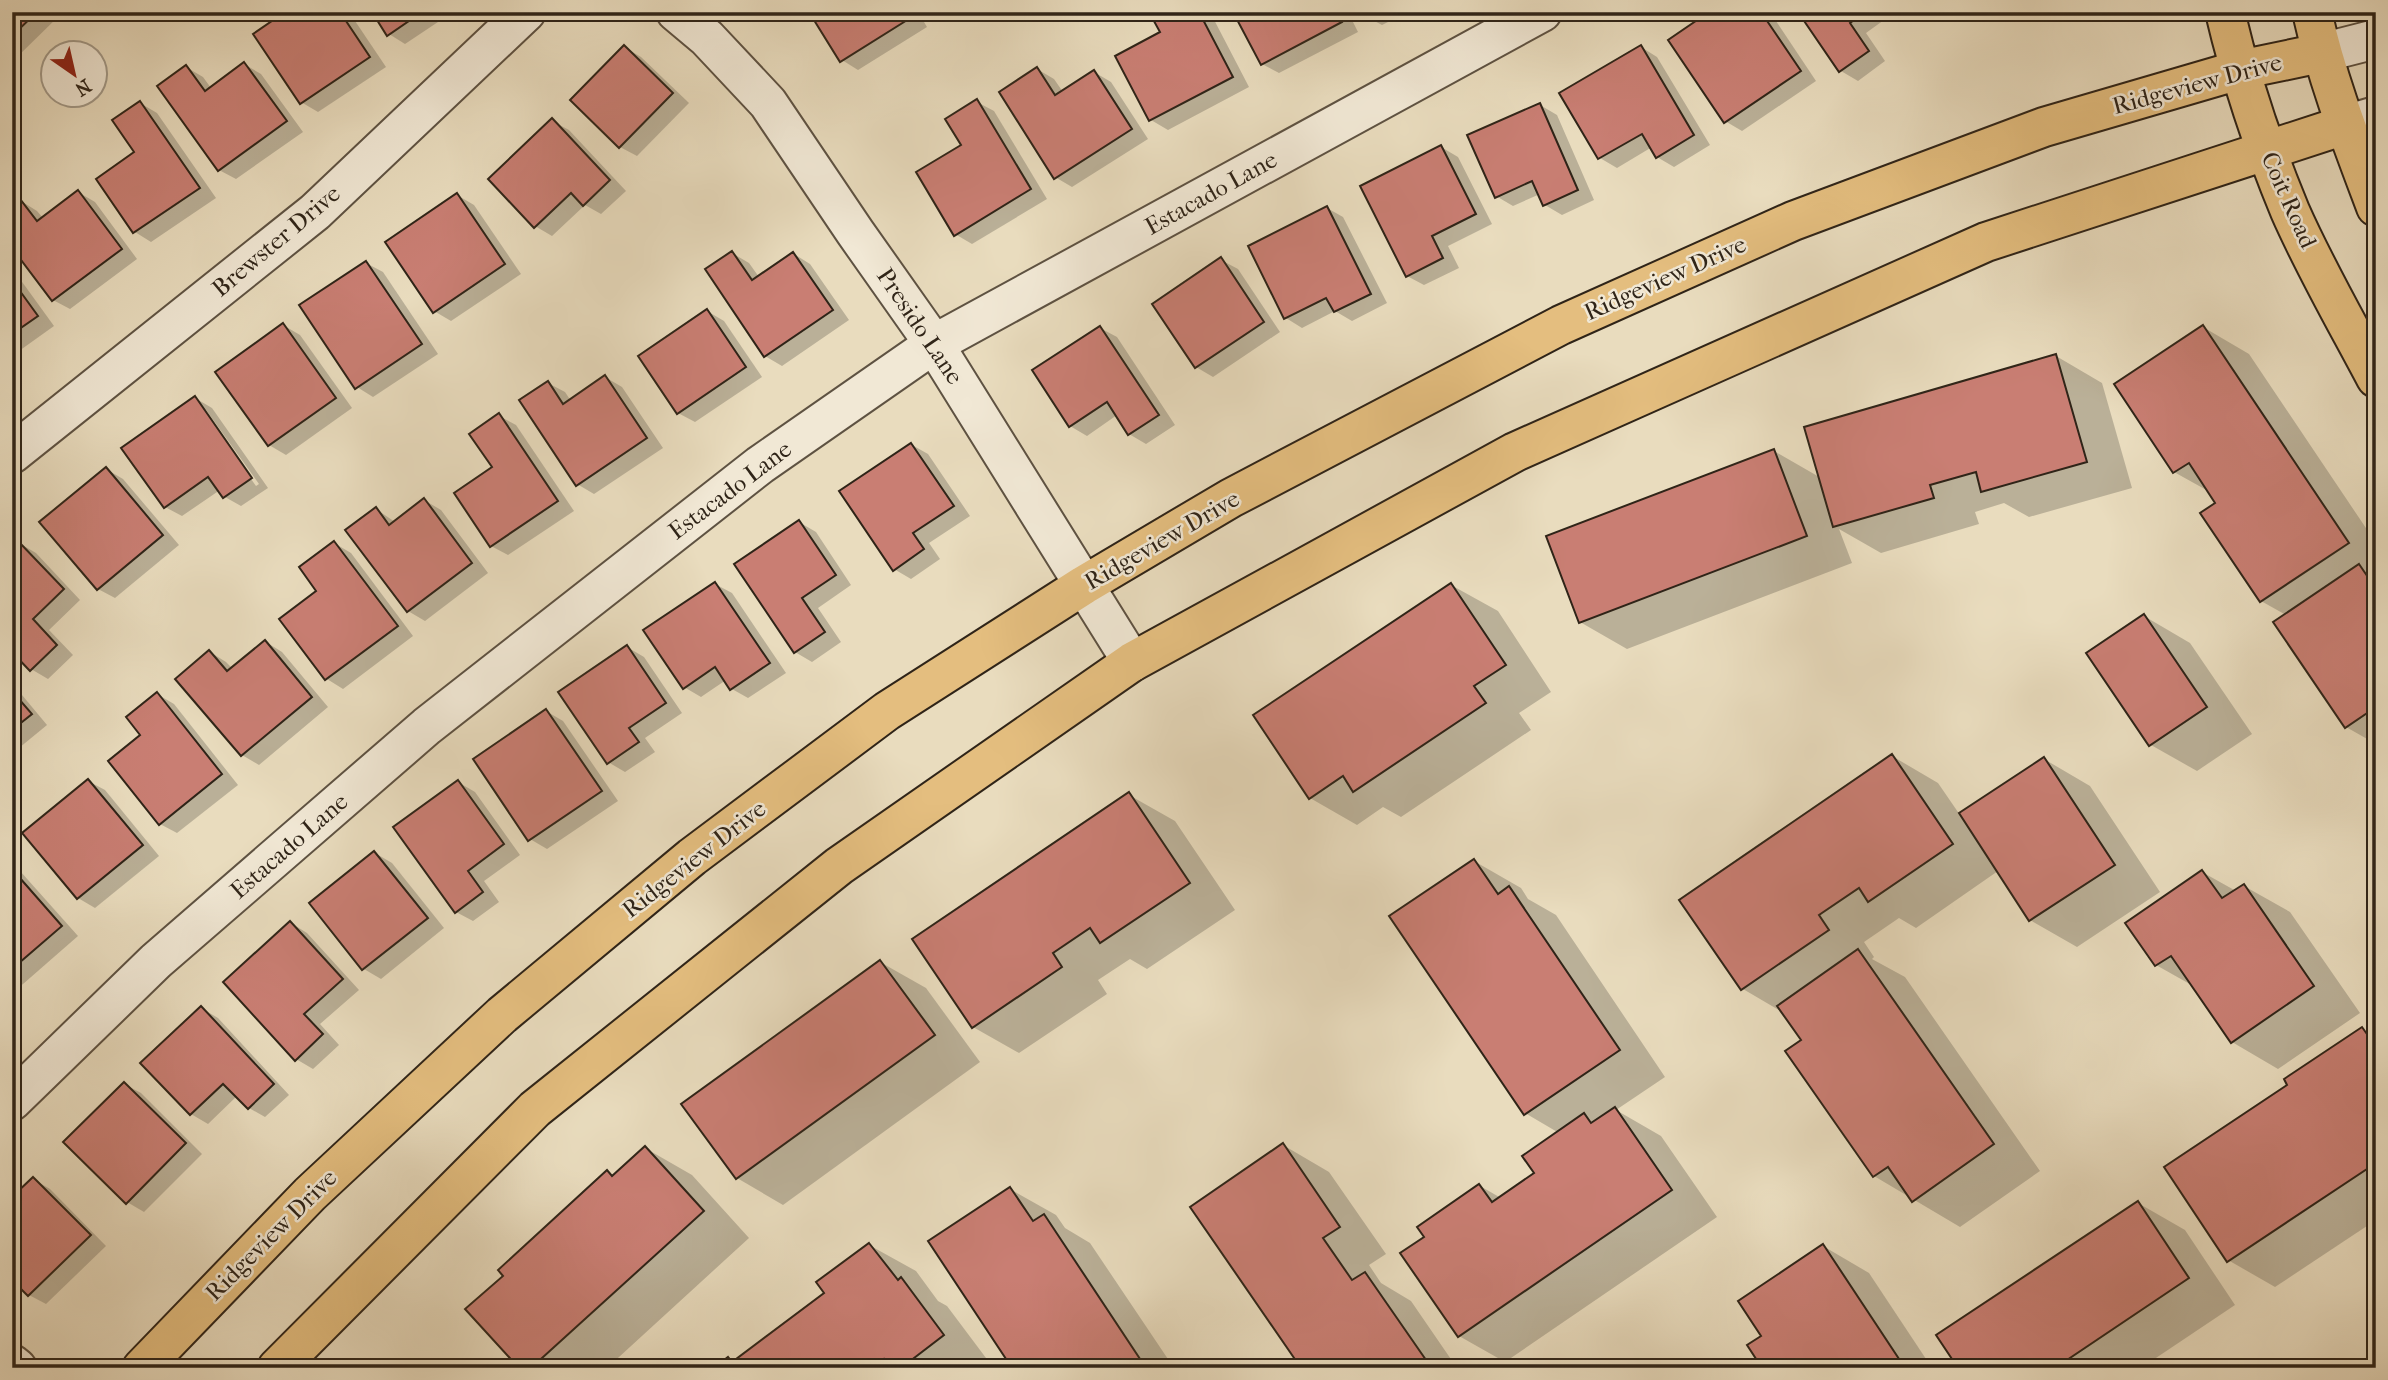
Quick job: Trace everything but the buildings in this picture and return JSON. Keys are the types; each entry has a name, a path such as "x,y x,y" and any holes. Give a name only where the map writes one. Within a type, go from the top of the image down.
{"main road":[{"name":"Coit Road","path":"2225,12 2239,69 2291,213 2376,378"},
{"path":"2312,12 2321,53 2360,120 2376,207"},
{"name":"Ridgeview Drive","path":"142,1368 271,1234 502,1015 671,875 887,711 1084,585 1231,499 1561,325 1793,221 2044,127 2239,69 2321,53"},
{"path":"277,1368 535,1109 839,866 1132,663 1515,452 1986,242 2360,120"}],"street":[{"name":"Brewster Drive","path":"12,454 315,212 526,12"},
{"name":"Presido Lane","path":"677,12 707,38 768,103 934,344 1132,663"},
{"name":"Estacado Lane","path":"12,1101 156,961 427,726 760,465 934,344 1542,12"},
{"name":"Ridgeview Drive","path":"2321,53 2376,39"},
{"path":"12,1364 17,1368"}]}
